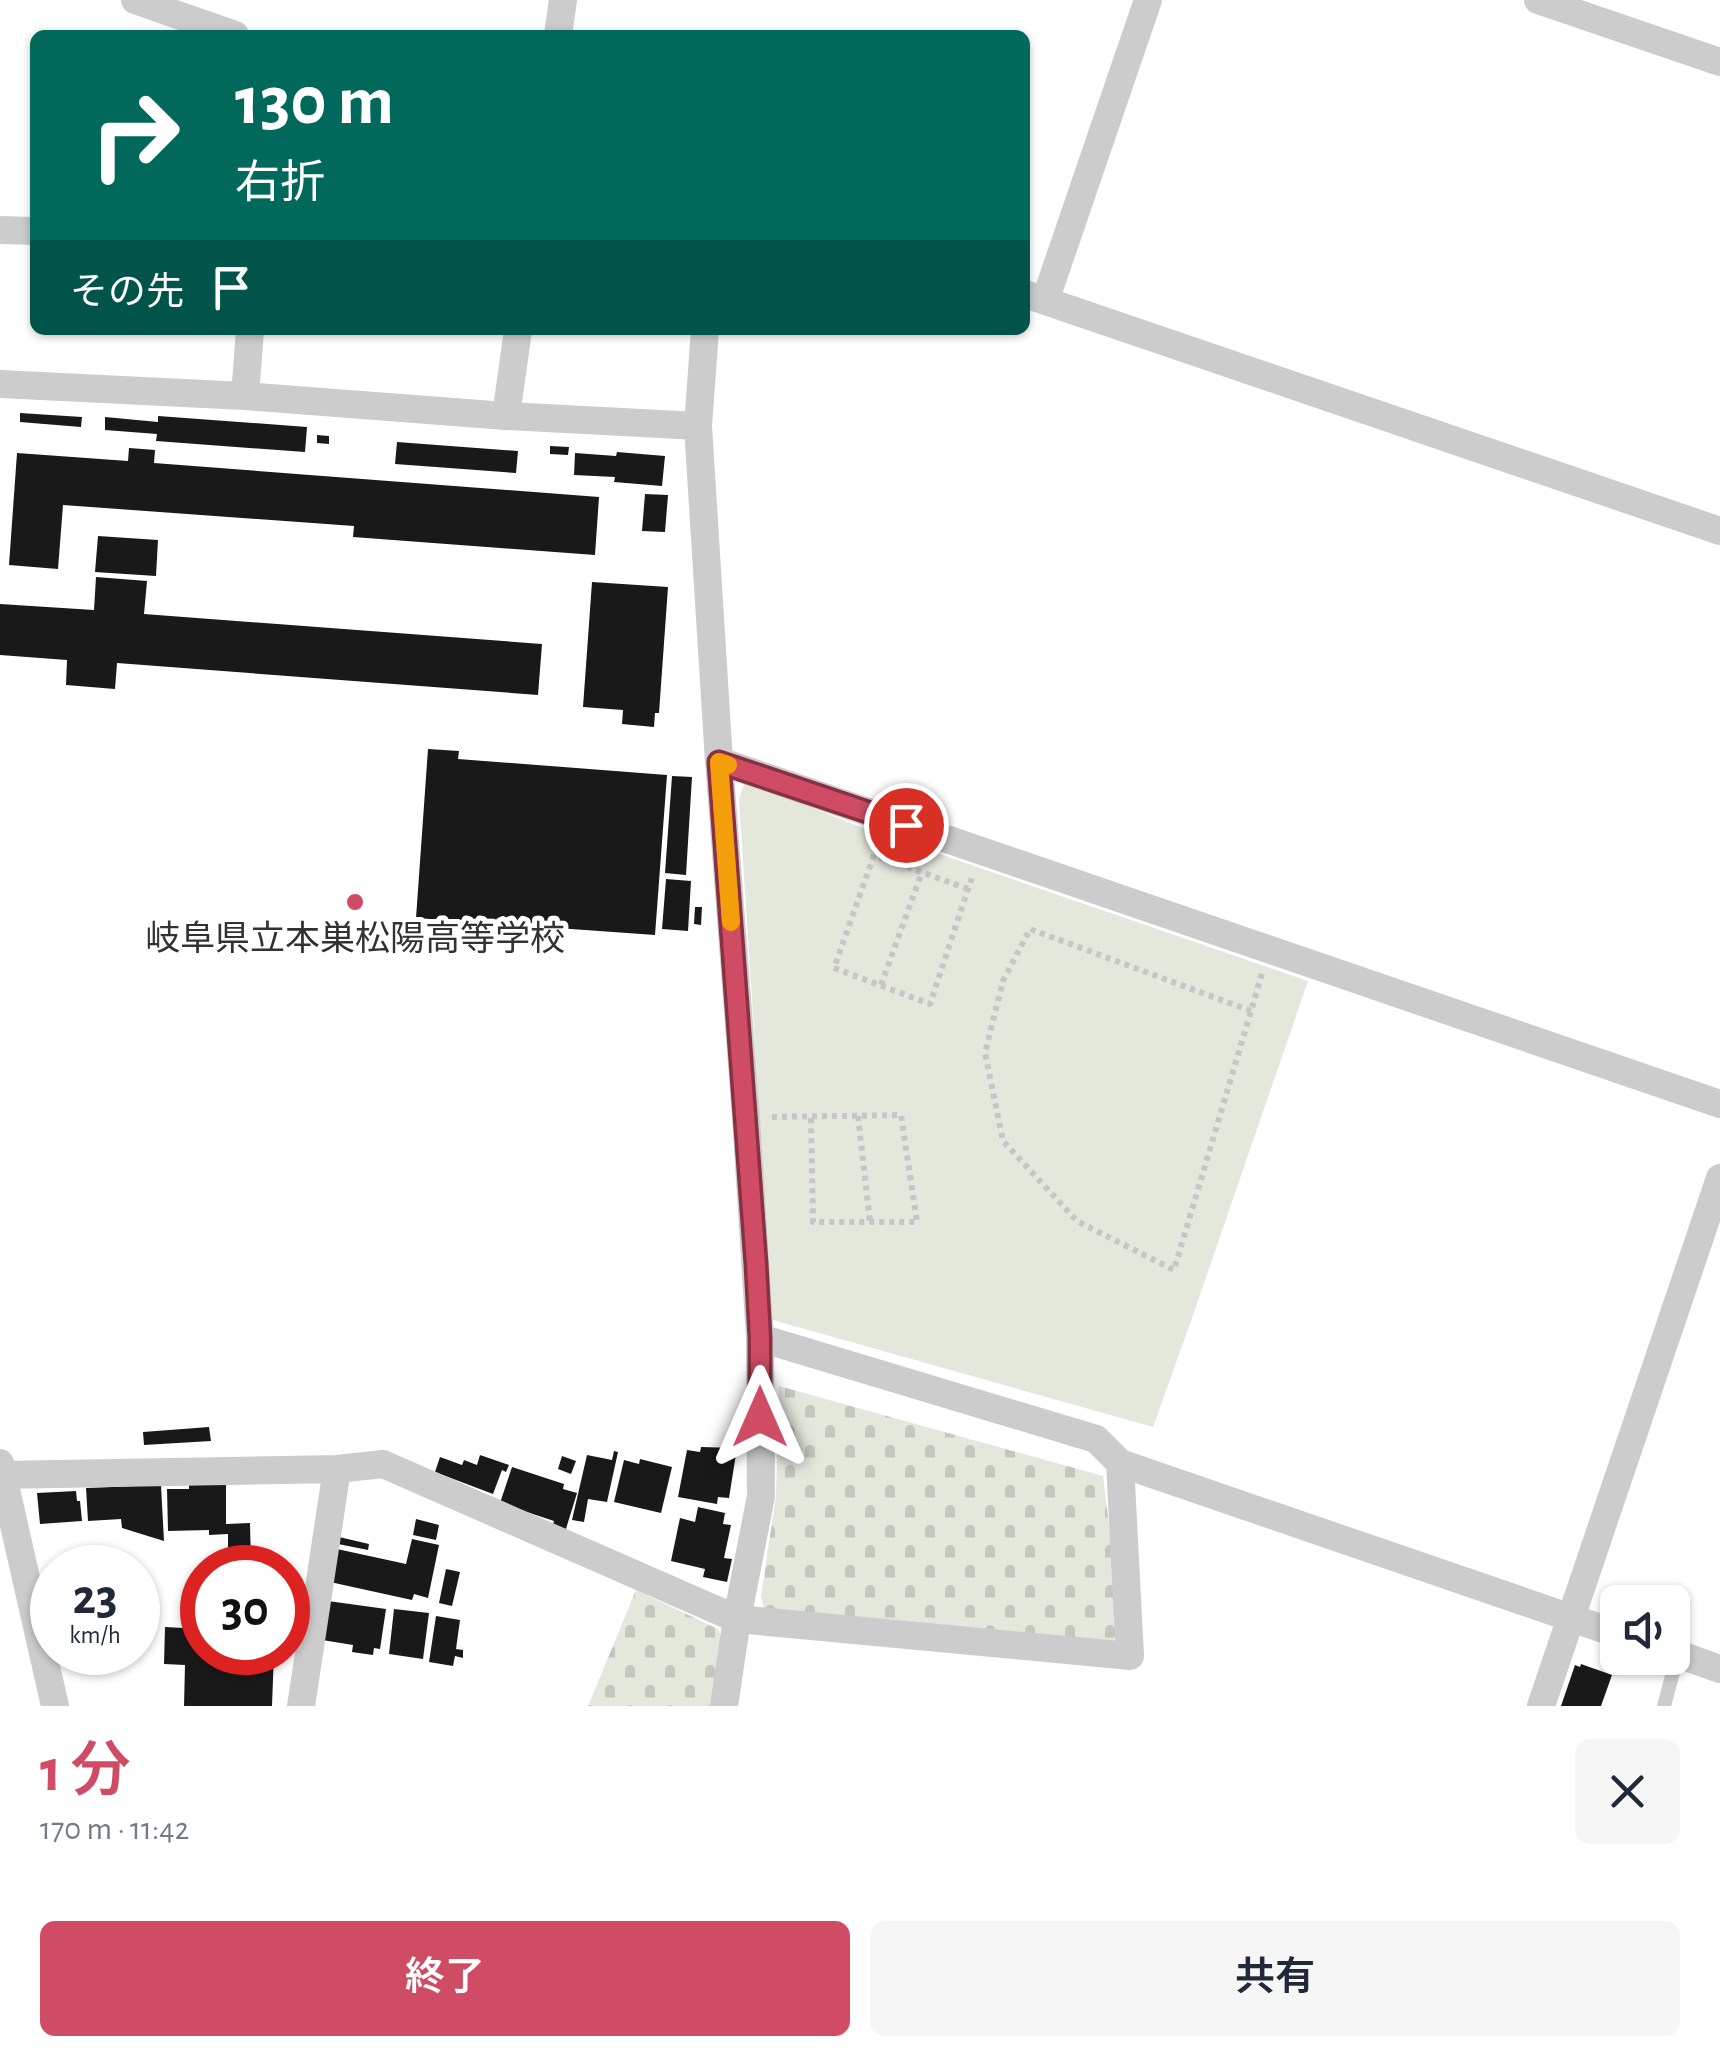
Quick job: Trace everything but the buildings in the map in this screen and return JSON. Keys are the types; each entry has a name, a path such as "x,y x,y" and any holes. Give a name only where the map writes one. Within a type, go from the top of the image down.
{"street":[{"path":"135,0 184,8 226,30"},
{"path":"559,30 563,0"},
{"path":"1148,0 1035,298 1720,530"},
{"path":"1538,0 1720,62"},
{"path":"0,230 30,231"},
{"path":"245,396 250,335"},
{"path":"506,416 517,335"},
{"path":"705,335 698,426 760,1338 761,1496 724,1706"},
{"path":"0,384 698,426"},
{"path":"719,762 1720,1104"},
{"path":"1541,1706 1720,1178"},
{"path":"760,1338 1096,1438 1120,1462 1600,1628"},
{"path":"55,1706 1,1471 336,1469 383,1464 737,1619 1130,1656 1120,1462"},
{"path":"301,1706 336,1469"},
{"path":"1690,1658 1720,1669"}],"lane":[{"path":"1664,1706 1670,1675"}],"path":[{"path":"968,889 874,855 834,968 930,1004 968,889 980,850"},
{"path":"881,985 922,872"},
{"path":"1251,1011 1030,929 1004,980 985,1053 1003,1141 1078,1221 1174,1270 1251,1011 1269,948"},
{"path":"746,1117 811,1116 901,1116 917,1222 813,1222 811,1116"},
{"path":"858,1116 870,1222"}],"green space":[{"path":"745,781 858,826 1308,981 1153,1427 773,1320 739,800"},
{"path":"779,1386 1103,1476 1121,1625 1113,1642 764,1609 761,1596 776,1496"},
{"path":"636,1590 718,1629 724,1644 714,1706 588,1706"}],"slow traffic":[{"path":"728,765 719,762 731,922"}],"place":[{"name":"岐阜県立本巣松陽高等学校","path":"355,902"}],"route":[{"path":"760,1417 756,1264 719,762 906,825"}]}
